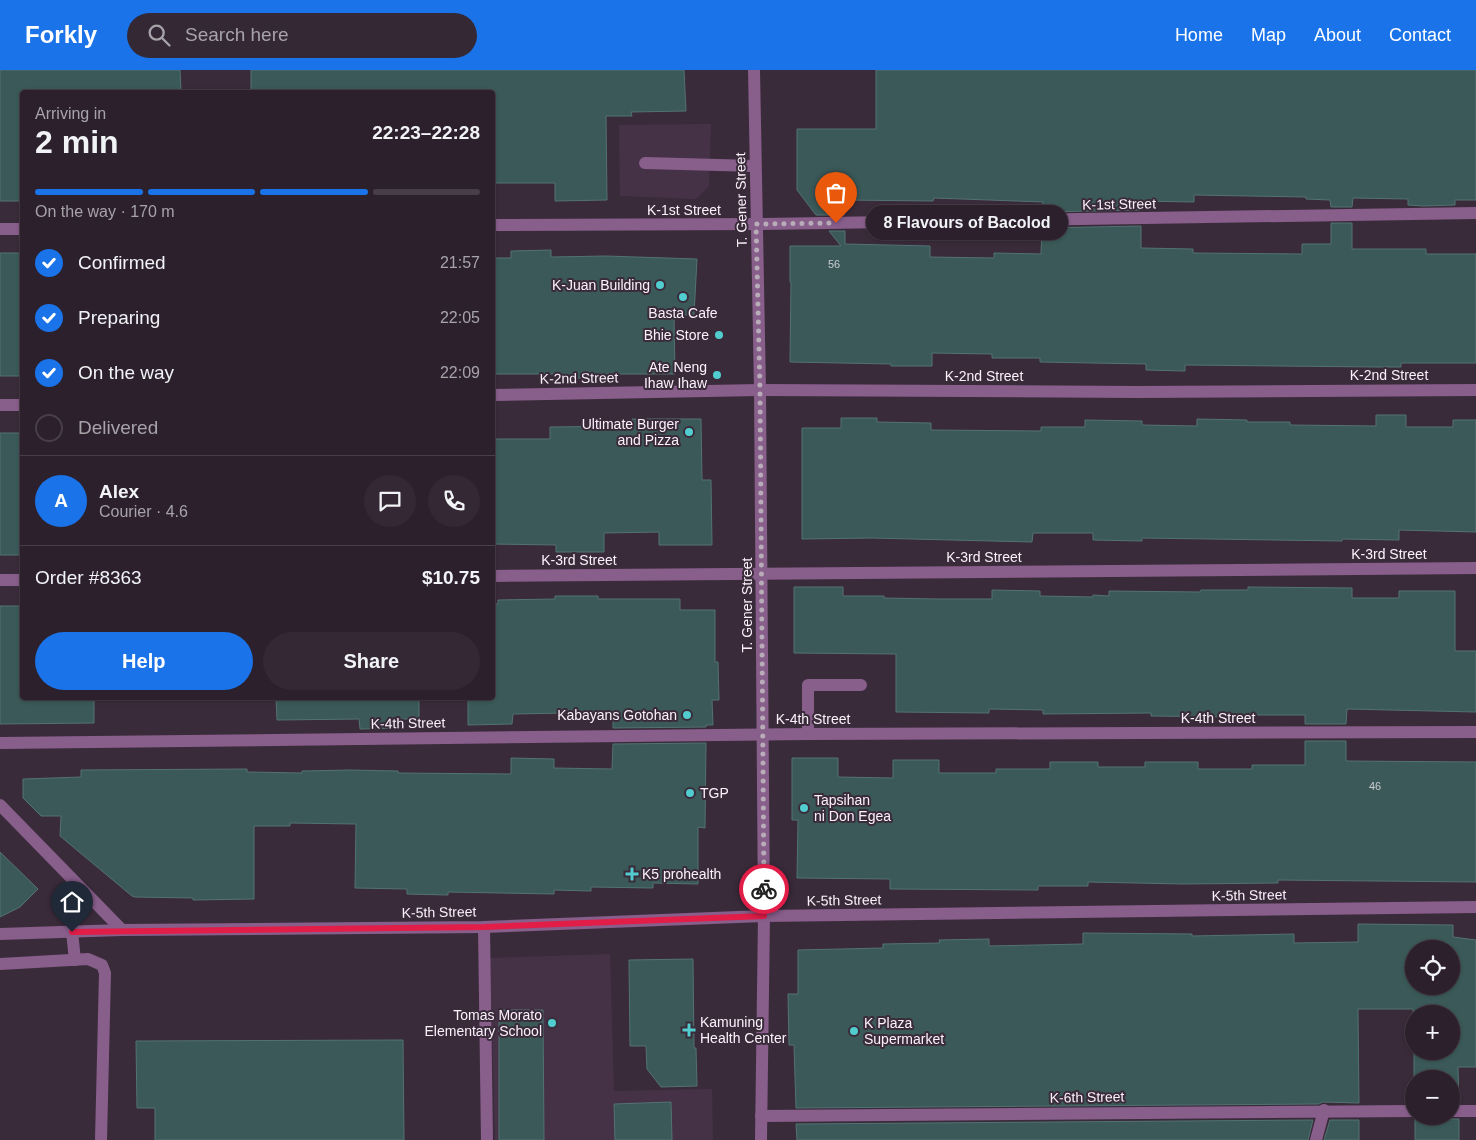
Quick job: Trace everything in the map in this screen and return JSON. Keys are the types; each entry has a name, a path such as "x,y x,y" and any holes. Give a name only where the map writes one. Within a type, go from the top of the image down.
{"street":[{"name":"T. Gener Street","path":"754,70 762,574 764,916 761,1140"},
{"path":"645,163 755,166"},
{"name":"K-1st Street","path":"495,225 756,224 1476,213"},
{"path":"0,229 20,229"},
{"name":"K-2nd Street","path":"495,395 760,390 1118,392 1476,390"},
{"path":"0,405 20,405"},
{"name":"K-3rd Street","path":"495,576 1476,568"},
{"path":"0,580 20,580"},
{"path":"808,734 808,685 861,685"},
{"name":"K-4th Street","path":"0,743 808,734 1476,732"},
{"path":"0,805 122,930"},
{"name":"K-5th Street","path":"0,934 122,930 484,927 764,916 1476,907"},
{"path":"484,927 487,1140"},
{"path":"72,932 75,960"},
{"path":"0,964 88,959 102,965 105,973 101,1140"},
{"path":"1316,1140 1324,1110"},
{"name":"K-6th Street","path":"761,1116 1324,1110 1405,1111"},
{"path":"1460,1111 1476,1111"}],"shaded area":[{"path":"711,124 709,186 696,199 620,196 619,125"},
{"name":"Tomas Morato Elementary School","path":"610,954 614,1091 712,1089 713,1140 495,1140 490,958"}],"building":[{"path":"0,70 180,70 181,90 20,90 20,201 0,201"},
{"path":"251,70 684,70 686,111 631,112 632,116 606,116 607,200 555,201 555,183 495,183 495,90 251,90"},
{"path":"876,70 1476,70 1476,200 1455,200 1455,205 1423,206 1408,205 1408,199 1353,198 1352,207 1331,207 1330,200 1306,199 1306,197 1194,195 1194,202 1141,201 1141,210 1042,212 1043,202 934,198 933,201 844,200 844,215 816,215 797,190 797,129 876,129"},
{"path":"1331,223 1352,223 1352,249 1426,249 1426,254 1476,254 1476,363 1401,363 1401,367 1185,365 1185,371 1146,370 1146,364 1040,362 1040,358 992,358 992,354 932,353 932,366 790,362 790,246 841,246 829,231 845,231 845,244 930,246 930,257 994,258 994,253 1041,254 1042,228 1141,226 1141,248 1193,249 1193,253 1302,254 1302,244 1331,244"},
{"path":"551,250 551,257 606,256 697,259 694,315 674,315 675,374 607,374 607,378 557,378 557,374 495,374 495,258 511,258 511,251"},
{"path":"0,253 20,253 20,376 0,376"},
{"path":"1376,415 1406,415 1406,427 1453,427 1453,420 1476,420 1476,532 1399,530 1399,540 1342,539 1342,541 1142,538 1142,541 1093,540 1093,533 1033,533 1032,542 872,538 802,539 802,428 841,428 841,418 877,418 877,422 931,423 931,430 1041,431 1041,427 1085,427 1085,420 1142,421 1142,425 1197,426 1197,419 1290,422 1290,425 1376,426"},
{"path":"632,419 701,419 702,480 711,480 712,545 659,545 659,532 604,533 604,552 556,552 556,545 495,544 495,439 550,439 550,427 633,426"},
{"path":"0,433 20,433 20,555 0,555"},
{"path":"794,587 843,587 843,596 937,599 992,599 992,590 1040,591 1040,596 1093,597 1093,595 1109,596 1109,591 1200,592 1201,590 1248,590 1248,587 1352,588 1352,598 1399,598 1399,591 1455,591 1455,651 1476,651 1476,712 1347,709 1346,724 1305,724 1305,715 1239,715 1239,717 1151,716 1151,713 1043,714 1043,710 989,709 989,713 896,712 896,654 794,653"},
{"path":"555,596 598,596 598,599 680,599 680,610 715,610 715,662 718,662 719,700 712,700 713,725 706,725 706,727 613,728 613,717 567,717 567,713 513,714 512,724 468,725 468,700 495,700 495,604 498,604 498,600 555,599"},
{"path":"0,606 20,606 20,700 94,700 94,723 0,724"},
{"path":"276,700 419,700 419,719 403,719 403,728 360,729 359,719 277,720"},
{"path":"1305,741 1346,741 1346,761 1476,762 1476,882 1278,880 1278,883 1183,884 1088,882 1088,886 1038,886 1038,890 890,889 890,879 797,878 798,820 792,820 792,758 838,758 838,777 893,778 893,760 939,760 939,773 996,773 996,769 1050,769 1050,762 1098,762 1098,767 1145,767 1145,762 1198,762 1198,769 1252,769 1252,765 1305,765"},
{"path":"706,743 705,828 698,827 698,884 653,883 653,888 591,887 591,891 554,890 554,894 448,892 448,895 407,894 407,889 355,888 356,824 290,823 290,826 254,826 254,899 193,900 193,898 135,897 60,836 61,816 41,816 23,798 23,779 81,777 81,770 247,769 247,772 302,773 302,771 350,770 398,771 398,773 511,774 511,758 554,759 554,768 612,769 613,744"},
{"path":"0,852 38,889 20,907 0,917"},
{"path":"1358,924 1453,925 1453,937 1476,940 1476,1067 1458,1067 1458,1070 1414,1070 1414,1060 1460,1060 1460,1005 1405,1005 1405,1009 1358,1009 1359,1103 796,1108 794,1045 789,1045 788,994 798,994 798,950 883,948 883,944 940,943 939,940 989,939 989,946 1083,944 1083,933 1192,934 1192,936 1294,934 1294,943 1358,942"},
{"path":"693,959 694,1048 696,1048 697,1086 661,1087 647,1069 646,1046 630,1046 629,960"},
{"path":"499,1010 543,1010 544,1140 499,1140"},
{"path":"403,1040 404,1140 155,1140 155,1108 137,1108 136,1041"},
{"path":"671,1102 672,1140 615,1140 614,1104"},
{"path":"1313,1120 1308,1140 797,1140 796,1124"},
{"path":"1330,1120 1359,1120 1359,1140 1324,1140"},
{"path":"1415,1125 1459,1125 1459,1140 1415,1140"}],"way so far":[{"path":"764,889 760,390 756,224 836,223"}],"place":[{"name":"8 Flavours of Bacolod","path":"836,223"},
{"name":"K-Juan Building","path":"660,285"},
{"name":"Basta Cafe","path":"683,297"},
{"name":"Bhie Store","path":"719,335"},
{"name":"Ate Neng Ihaw Ihaw","path":"717,375"},
{"name":"Ultimate Burger and Pizza","path":"689,432"},
{"name":"Kabayans Gotohan","path":"687,715"},
{"name":"TGP","path":"690,793"},
{"name":"Tapsihan ni Don Egea","path":"804,808"},
{"name":"K5 prohealth","path":"632,874"},
{"name":"Tomas Morato Elementary School","path":"552,1023"},
{"name":"Kamuning Health Center","path":"689,1030"},
{"name":"K Plaza Supermarket","path":"854,1031"}],"route":[{"path":"72,932 484,927 764,916 764,889"}]}
